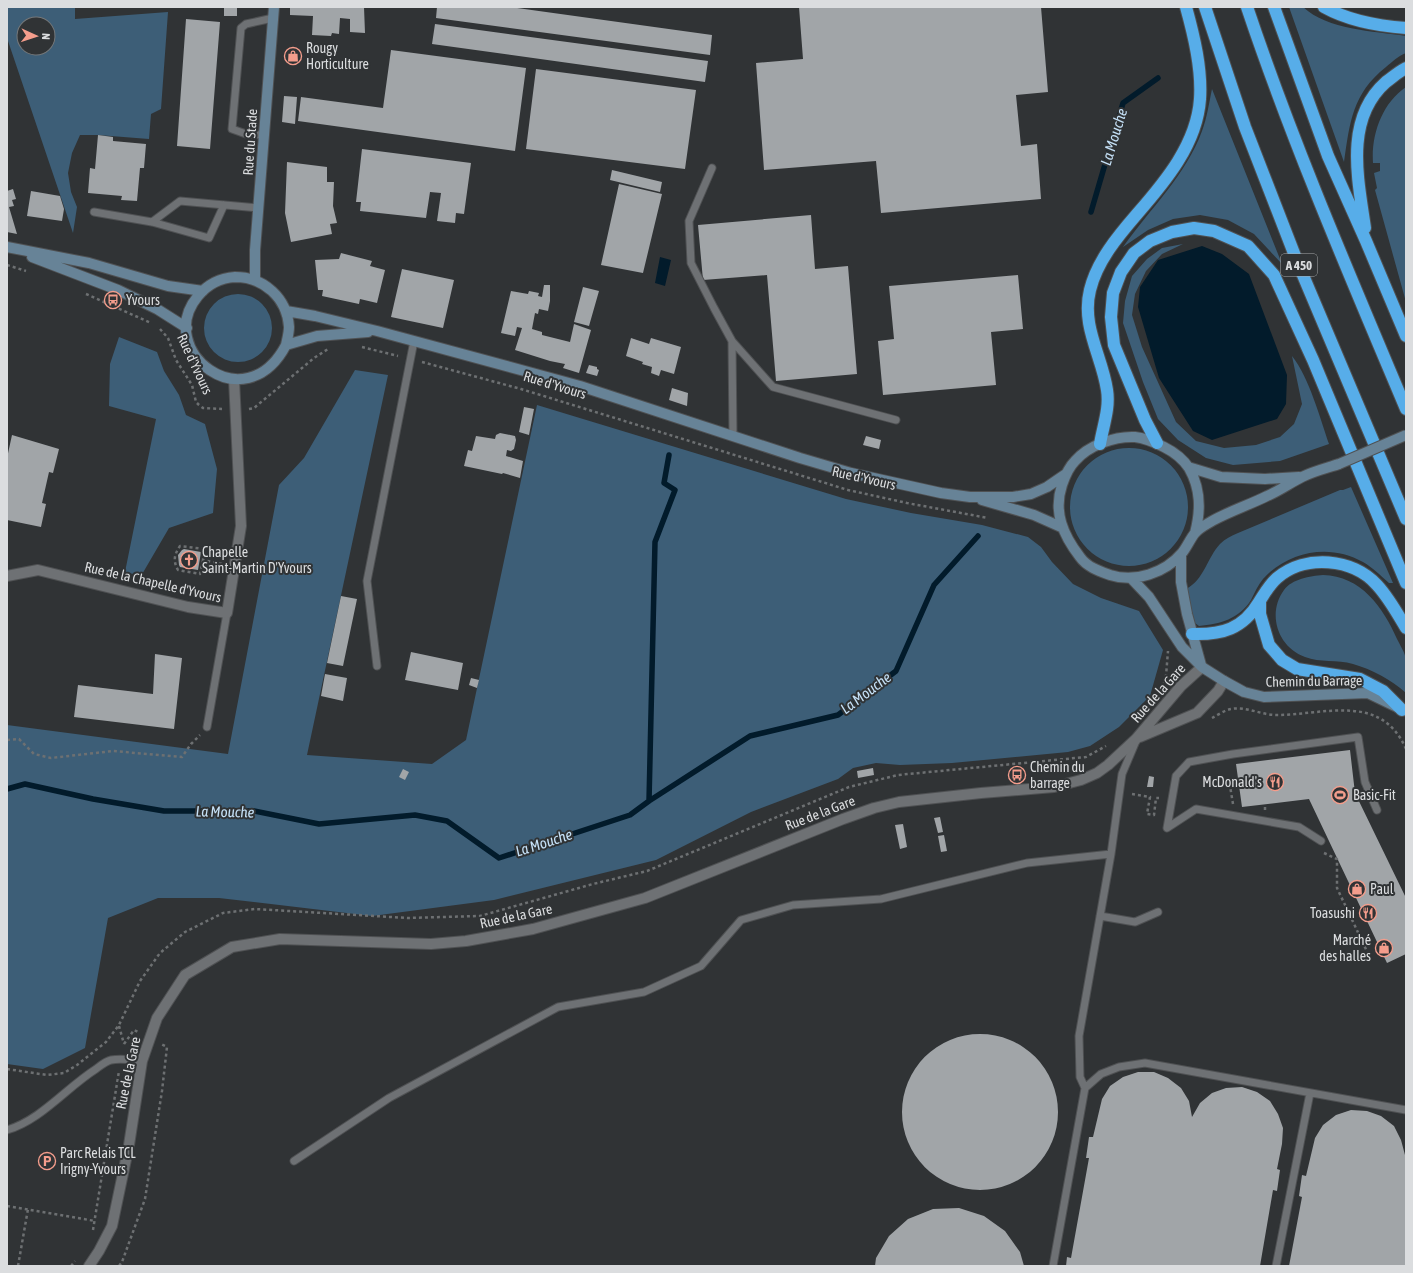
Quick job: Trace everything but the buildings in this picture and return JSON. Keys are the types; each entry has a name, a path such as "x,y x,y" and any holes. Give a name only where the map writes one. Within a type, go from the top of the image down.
{"highway":[{"path":"1100,444 1107,407 1107,391 1090,330 1088,309 1090,290 1097,271 1105,256 1128,225 1161,187 1186,147 1196,123 1200,99 1199,76 1192,32 1186,7"},
{"name":"A 450","path":"1205,7 1245,127 1294,254 1406,519"},
{"path":"1248,7 1267,68 1331,232 1406,409"},
{"path":"1274,7 1328,156 1406,336"},
{"path":"1324,7 1360,21 1406,28"},
{"path":"1366,241 1357,167 1358,139 1364,110 1376,91 1399,71 1406,68"},
{"path":"1157,443 1145,420 1114,345 1111,317 1113,293 1121,272 1134,254 1150,241 1172,232 1194,228 1214,231 1248,246 1274,276 1312,360 1406,583"},
{"path":"1192,634 1209,635 1224,632 1240,624 1260,602 1266,589 1278,577 1309,563 1327,562 1344,565 1360,572 1376,584 1389,599 1406,628"},
{"path":"1260,602 1260,614 1269,645 1282,660 1297,669 1360,679 1383,691 1404,712"}],"main road":[{"name":"Rue du Stade","path":"254,280 274,7"},
{"path":"7,247 89,263 168,286 203,291"},
{"path":"7,247 118,290 157,309 187,328"},
{"path":"233,277 244,277 254,280 265,285 274,292 286,311 289,328 286,346 270,367 259,374 247,378 234,379 222,376 210,371 200,363 193,353 188,341 187,328 191,308 203,291 212,284 233,277"},
{"name":"Rue d'Yvours","path":"286,311 315,316 414,341 580,386 850,473 942,493 970,497"},
{"path":"286,346 317,336 377,332"},
{"path":"1195,532 1213,521 1268,496 1304,476 1339,464 1406,435"},
{"path":"1136,437 1157,443 1175,453 1188,468 1196,485 1199,499 1199,517 1195,532 1181,554 1168,566 1151,574 1131,578 1114,576 1097,571 1083,562 1071,545 1062,527 1058,510 1060,492 1066,474 1075,460 1100,444 1120,438 1136,437"},
{"path":"1188,468 1221,477 1265,479 1304,476"},
{"path":"970,497 1013,497 1031,494 1047,487 1066,474"},
{"path":"970,497 1034,515 1062,527"},
{"path":"1181,554 1181,582 1187,614 1202,667"},
{"name":"Chemin du Barrage","path":"1131,578 1149,597 1182,647 1202,667 1244,692 1264,697 1368,693 1404,712"},
{"path":"1170,627 1192,634"}],"street":[{"name":"Rue de la Chapelle d'Yvours","path":"7,576 38,570 188,607 227,613 241,526 234,379"},
{"name":"Rue de la Gare","path":"89,1266 112,1226 128,1145 142,1061 157,1018 185,975 232,947 280,939 431,944 466,941 532,929 645,898 829,824 874,808 899,802 1054,787 1081,780 1097,773 1108,765 1136,739 1180,686 1202,667"},
{"name":"Rue de la Gare","path":"1136,739 1197,713 1218,691 1224,681"}],"lane":[{"path":"264,135 246,134 232,129 241,28 246,24 273,18"},
{"path":"712,168 689,221 691,263 732,341 773,387 896,420"},
{"path":"152,222 180,201 259,208"},
{"path":"94,212 152,222 209,238 224,205"},
{"path":"377,666 367,581 414,341"},
{"path":"732,341 733,436"},
{"path":"207,727 227,613"},
{"path":"1321,841 1299,827 1196,809 1167,828 1176,776 1189,762 1233,754 1358,736 1365,782 1377,810"},
{"path":"1053,1266 1085,1088 1080,1077 1079,1036 1111,854 1122,774 1136,739"},
{"path":"294,1162 389,1098 558,1007 644,992 702,966 741,920 793,905 881,899 1027,863 1111,854"},
{"path":"1100,916 1135,922 1158,912"},
{"path":"7,1130 18,1127 29,1120 60,1098 89,1074 110,1060 142,1061"},
{"path":"1085,1088 1101,1074 1119,1067 1145,1063 1406,1110"},
{"path":"1276,1266 1310,1093"}],"path":[{"path":"7,265 29,272"},
{"name":"Rue d'Yvours","path":"84,293 149,323 163,332 168,338 176,360 192,385 196,402 198,405 208,409 254,408 314,358 333,348"},
{"name":"Rue d'Yvours","path":"357,347 410,359 522,389 841,488 907,503 990,518"},
{"path":"180,546 204,549 203,560 200,574 178,570 174,562 176,552 180,546"},
{"path":"203,560 235,566"},
{"path":"1163,687 1168,659 1168,651 1166,647"},
{"path":"1208,719 1230,709 1241,708 1258,713 1275,715 1355,710 1376,716 1389,724 1396,732 1406,749"},
{"path":"7,740 19,739 34,754 51,758 113,751 182,757 191,744 207,727"},
{"path":"7,1069 47,1075 64,1074 106,1042 119,1025 140,982 160,953 185,932 222,913 255,909 408,918 480,916 593,884 647,871 849,787 898,775 1086,757 1107,745"},
{"path":"1233,809 1229,780 1238,780"},
{"path":"1120,791 1150,797 1147,814 1154,815 1156,798 1172,799"},
{"path":"1321,852 1337,858 1337,888 1372,962"},
{"path":"119,1025 124,1044"},
{"path":"92,1235 124,1044 134,1030 167,1047 162,1090 145,1199 131,1240 119,1266"},
{"path":"7,1206 95,1221"},
{"path":"18,1266 28,1209"},
{"path":"71,1266 77,1259"}],"shaded area":[{"path":"7,7 75,7 75,19 168,12 161,109 151,114 149,139 80,135 72,153 68,173 71,192 77,207 73,233 7,38"},
{"path":"1289,7 1303,7 1313,15 1338,25 1366,31 1406,36 1406,53 1395,59 1375,77 1359,98 1351,121 1344,162"},
{"path":"1406,87 1406,302 1375,190 1377,188 1374,173 1380,171 1380,163 1373,163 1373,152 1376,131 1384,111 1390,102"},
{"path":"1212,89 1282,264 1254,234 1228,220 1200,215 1173,219 1148,230 1123,247 1167,191 1187,162 1204,126"},
{"path":"1183,244 1162,254 1146,271 1135,294 1132,315 1142,347 1176,422 1196,441 1224,448 1256,445 1280,437 1294,424 1302,404 1292,356 1309,386 1329,444 1280,461 1233,465 1206,458 1178,440 1158,419 1143,382 1123,323 1125,301 1132,276 1147,259 1162,248"},
{"path":"1202,246 1222,254 1249,274 1287,375 1286,404 1277,419 1212,440 1193,431 1159,378 1138,307 1140,287 1158,260"},
{"path":"660,257 671,260 665,286 655,283"},
{"path":"238,294 251,297 262,304 269,315 272,328 269,341 262,352 251,359 238,362 225,359 214,352 207,341 204,328 207,315 214,304 225,297"},
{"path":"119,337 157,352 164,371 179,395 186,415 205,424 217,469 213,513 169,528 141,576 125,572 156,419 109,406 110,364"},
{"path":"355,370 388,375 307,755 432,764 466,740 537,405 846,499 911,513 982,525 1028,537 1041,547 1052,562 1073,584 1101,598 1139,611 1163,650 1150,696 1119,727 1090,746 1068,752 952,763 900,765 876,763 853,768 838,779 751,812 656,860 494,900 372,916 219,898 158,898 108,918 85,1048 43,1069 7,1064 7,725 228,754 279,485 304,458"},
{"path":"1129,448 1151,453 1162,458 1178,474 1183,485 1188,507 1183,529 1178,540 1162,556 1151,561 1129,566 1107,561 1096,556 1080,540 1075,529 1070,507 1075,485 1080,474 1096,458 1107,453"},
{"path":"1351,487 1393,583 1389,583 1366,564 1350,556 1337,553 1310,553 1297,556 1273,569 1261,581 1251,600 1241,612 1235,616 1222,622 1207,625 1199,626 1195,623 1186,589 1197,580 1222,542 1238,533 1340,490"},
{"path":"1323,575 1349,581 1359,587 1369,595 1385,616 1404,652 1407,667 1406,693 1388,679 1360,666 1341,662 1311,659 1295,652 1288,646 1278,628 1276,619 1276,609 1279,599 1287,586 1292,583 1307,577"}],"waterway":[{"name":"La Mouche","path":"1091,212 1123,103 1158,78"},
{"path":"649,801 655,542 675,490 664,483 669,455"},
{"name":"La Mouche","path":"7,789 25,784 93,799 164,811 254,811 319,824 415,815 447,821 499,858 630,815 649,801 750,736 838,715 896,671 934,585 978,536"}],"place":[{"name":"Rougy Horticulture","path":"293,56"},
{"name":"Yvours","path":"113,300"},
{"name":"Chapelle Saint-Martin D'Yvours","path":"189,560"},
{"name":"Chemin du barrage","path":"1017,775"},
{"name":"McDonald's","path":"1275,782"},
{"name":"Basic-Fit","path":"1340,795"},
{"name":"Paul","path":"1357,889"},
{"name":"Toasushi","path":"1368,913"},
{"name":"Marché des halles","path":"1384,948"},
{"name":"Parc Relais TCL Irigny-Yvours","path":"47,1161"}]}
